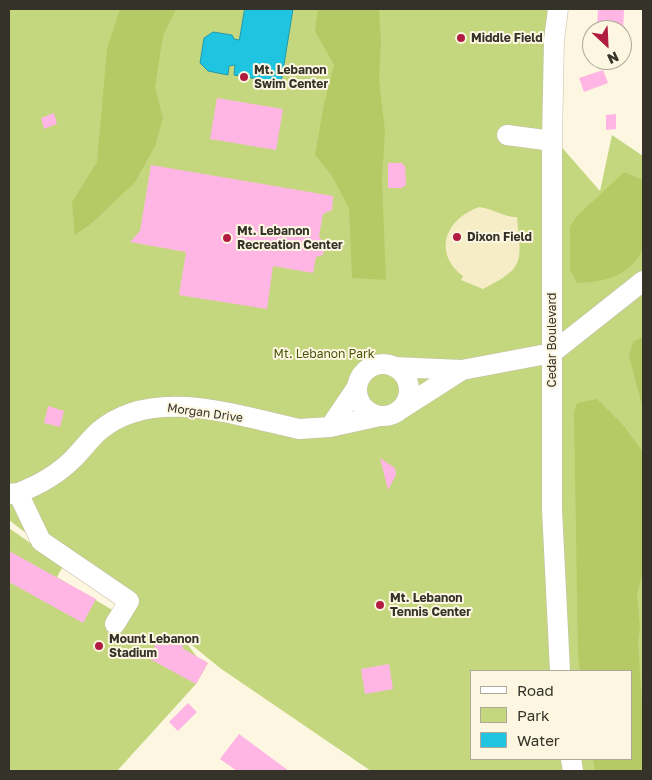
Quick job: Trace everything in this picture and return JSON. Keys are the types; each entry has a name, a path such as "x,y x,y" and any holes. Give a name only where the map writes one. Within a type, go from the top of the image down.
{"street":[{"name":"Cedar Boulevard","path":"558,9 554,40 552,141 552,509 560,670"},
{"path":"507,135 552,141"},
{"path":"330,427 357,387 359,380 370,367 386,364 462,370 552,353 643,281"},
{"path":"394,366 406,378 409,386 406,402 401,409"},
{"path":"357,387 360,403 365,410 380,416 395,414 462,370"},
{"name":"Morgan Drive","path":"13,493 36,486 56,474 99,431 120,417 138,410 162,407 186,408 299,429 330,427 380,416"},
{"path":"13,493 41,541 129,601 115,624"}],"green space":[{"name":"Mt. Lebanon Park","path":"9,9 550,9 544,127 600,191 612,135 643,156 643,771 371,771 220,668 182,637 197,657 208,663 196,684 117,771 9,771 9,528 63,566 57,577 114,611 129,606 9,520"},
{"path":"120,9 176,9 163,36 155,87 163,118 155,146 135,182 92,223 75,235 72,202 97,162 107,49"},
{"path":"318,9 379,9 381,43 379,80 385,131 382,181 386,280 352,278 349,208 332,176 315,155 324,104 334,65 315,31"},
{"path":"624,172 643,180 645,227 642,250 637,259 623,272 606,279 577,283 570,270 570,227 577,216"},
{"path":"643,337 643,409 629,356 633,342"},
{"path":"597,399 623,425 643,452 643,572 637,594 640,627 638,642 643,718 643,771 595,771 593,760 632,760 632,670 580,670 578,655 574,413 577,403"}],"sand":[{"path":"479,207 517,217 519,245 518,262 514,269 483,289 461,280 463,276 453,267 446,247 447,237 458,219"}],"water":[{"path":"245,9 293,9 281,83 234,75 235,65 229,66 228,75 208,71 200,63 204,38 213,32 232,35 234,39 239,40"}],"building":[{"path":"598,9 624,10 624,20 597,20"},
{"path":"603,70 608,83 584,92 579,78"},
{"path":"217,98 283,109 276,150 210,139"},
{"path":"54,113 57,124 44,129 41,118"},
{"path":"616,114 616,129 606,130 606,115"},
{"path":"388,163 402,163 405,166 406,185 402,188 388,188"},
{"name":"Mt. Lebanon Recreation Center","path":"151,165 333,196 332,210 323,214 319,236 325,246 323,255 316,257 313,273 273,266 267,309 179,295 186,252 130,242 140,231"},
{"path":"48,406 64,411 60,427 44,423"},
{"path":"380,458 395,468 396,475 388,490"},
{"path":"9,551 96,599 83,623 9,582"},
{"path":"163,632 184,644 182,648 208,663 196,684 148,658"},
{"path":"389,664 393,689 365,694 361,669"},
{"path":"188,703 197,712 178,731 169,722"},
{"path":"239,734 289,771 237,771 220,759"}],"place":[{"name":"Middle Field","path":"461,38"},
{"name":"Mt. Lebanon Swim Center","path":"244,77"},
{"name":"Dixon Field","path":"457,237"},
{"name":"Mt. Lebanon Recreation Center","path":"227,238"},
{"name":"Mt. Lebanon Tennis Center","path":"380,605"},
{"name":"Mount Lebanon Stadium","path":"99,646"}]}
